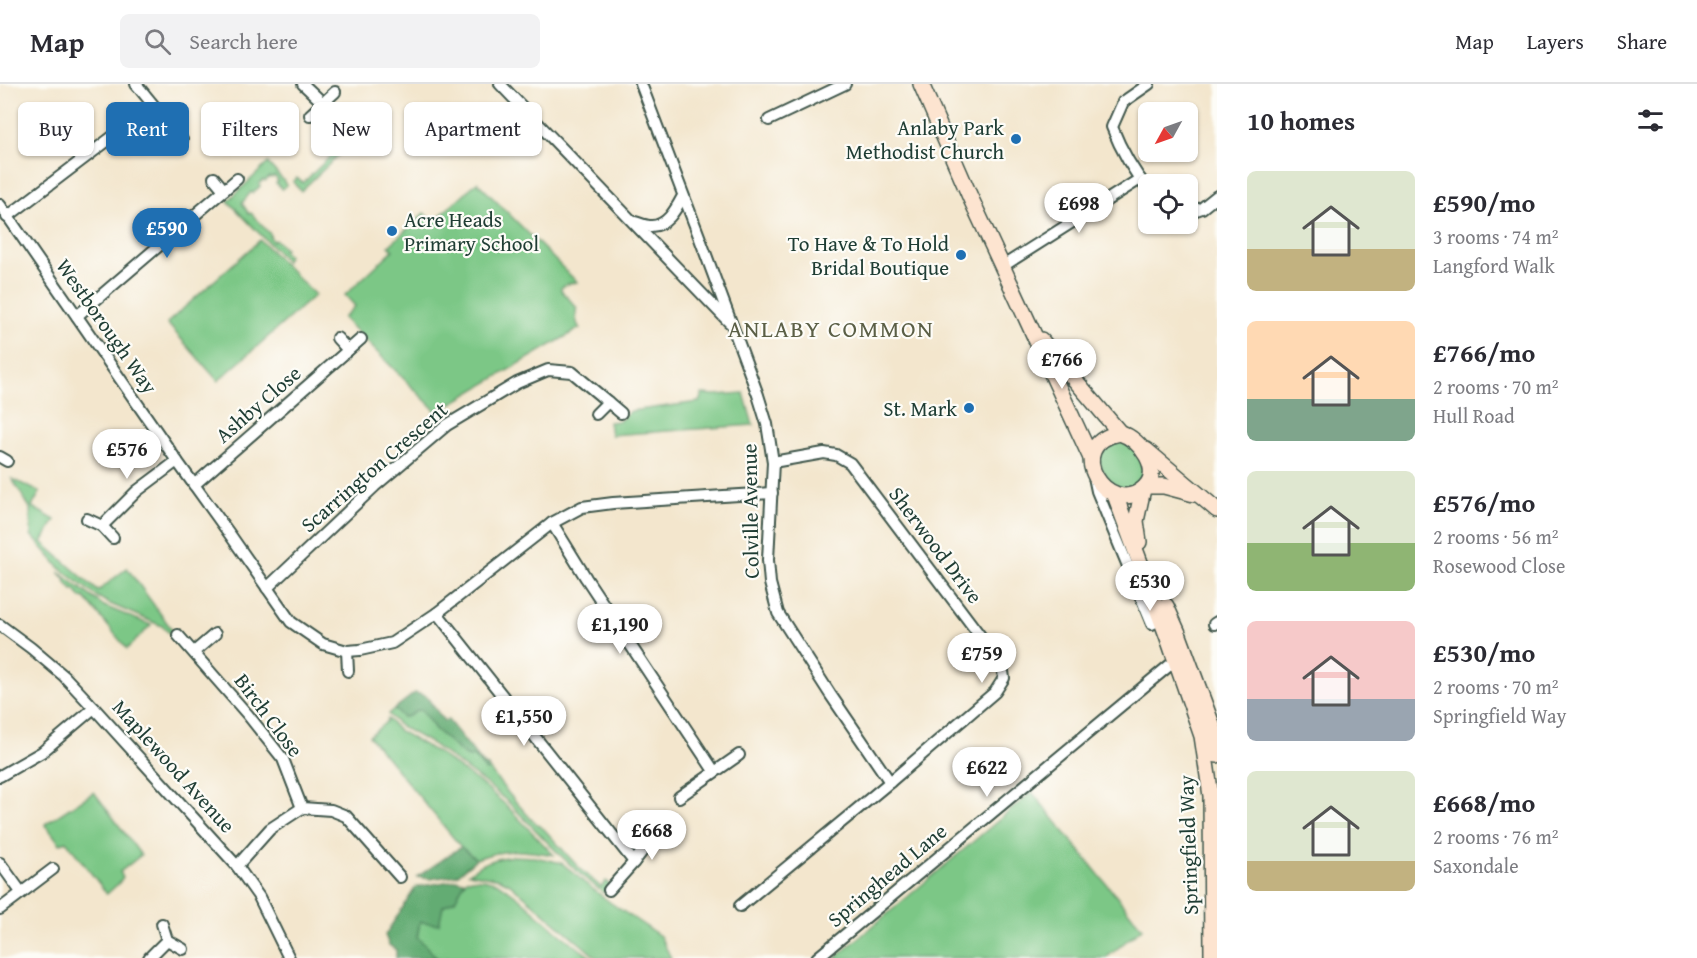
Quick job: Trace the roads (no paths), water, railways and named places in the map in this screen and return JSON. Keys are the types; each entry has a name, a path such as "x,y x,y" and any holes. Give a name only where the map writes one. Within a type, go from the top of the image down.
{"main road":[{"path":"921,84 1100,484 1115,495 1128,495 1145,487 1164,486 1197,494"},
{"path":"1029,326 1120,434"},
{"path":"1092,464 1101,441 1110,435 1126,435 1217,510"},
{"path":"1141,446 1148,458 1150,469 1145,487"},
{"name":"Springfield Way","path":"1145,487 1136,521 1140,544 1147,565 1178,633 1214,730 1217,755"},
{"name":"Springfield Way","path":"1115,495 1202,736 1211,796 1212,958"}],"street":[{"path":"136,84 150,102"},
{"path":"303,84 322,102"},
{"path":"500,84 731,324"},
{"name":"Colville Avenue","path":"641,84 767,424 773,462 768,560 770,583 778,613 890,782"},
{"path":"769,120 845,84"},
{"path":"1138,176 1120,148 1112,127 1123,102 1149,84"},
{"path":"324,102 335,92"},
{"path":"7,217 106,142"},
{"path":"214,178 224,190"},
{"path":"77,316 237,179"},
{"path":"1003,266 1138,180"},
{"path":"633,221 651,226 664,222 675,212 683,196"},
{"path":"1198,209 1217,196"},
{"name":"Westborough Way","path":"0,205 291,622 323,644 347,651 392,643 437,613 552,523 582,507 772,493"},
{"path":"337,338 348,351"},
{"name":"Ashby Close","path":"194,486 361,339"},
{"name":"Scarrington Crescent","path":"267,588 375,486 447,425 517,383 548,370 572,372 621,413"},
{"path":"596,414 609,402"},
{"name":"Sherwood Drive","path":"740,906 754,902 995,692 1004,678 1002,665 850,463 836,455 824,453 773,462"},
{"path":"102,526 137,490 177,461"},
{"path":"1092,464 1097,491 1152,624"},
{"path":"87,519 102,526 113,538"},
{"path":"552,523 714,771"},
{"path":"437,613 634,862"},
{"name":"Maplewood Avenue","path":"0,625 64,676 237,866 259,897 289,958"},
{"path":"194,652 215,634"},
{"name":"Birch Close","path":"178,635 283,759 302,808"},
{"path":"347,651 348,671"},
{"name":"Springhead Lane","path":"817,958 1176,660"},
{"path":"0,776 42,752 94,708"},
{"path":"679,797 740,755"},
{"path":"237,866 270,829 302,808 331,810 346,816 400,878"},
{"path":"609,890 660,828"},
{"path":"0,863 21,892"},
{"path":"0,909 53,869"},
{"path":"162,924 167,940 183,949"},
{"path":"149,958 167,940"}],"place":[{"name":"Anlaby Park Methodist Church","path":"1016,139"},
{"name":"Acre Heads Primary School","path":"392,231"},
{"name":"To Have & To Hold Bridal Boutique","path":"961,255"},
{"name":"St. Mark","path":"969,408"}],"district":[{"name":"ANLABY COMMON","path":"831,328"}]}
